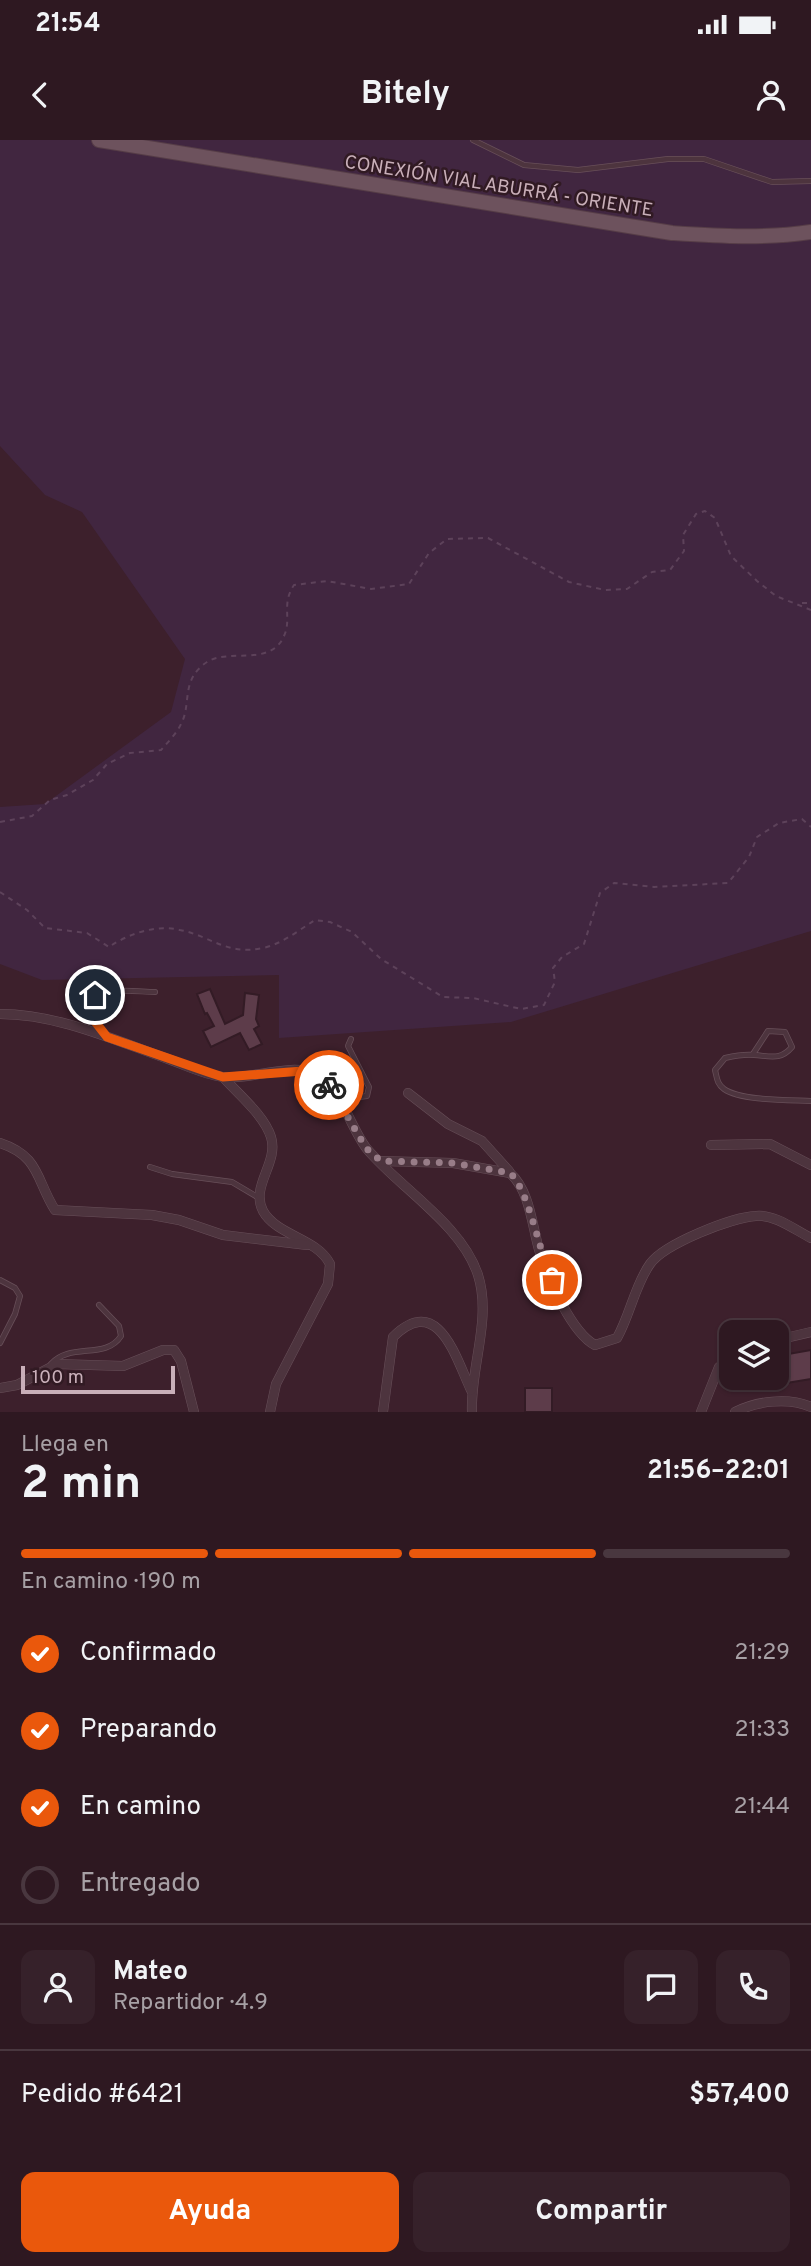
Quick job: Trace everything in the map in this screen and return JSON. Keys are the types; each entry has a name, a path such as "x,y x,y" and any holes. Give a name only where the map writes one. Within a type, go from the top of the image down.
{"main road":[{"name":"CONEXIÓN VIAL ABURRÁ - ORIENTE","path":"99,140 673,233 721,238 811,232"}],"street":[{"path":"0,1014 43,1018 223,1077 303,1071 319,1075 331,1087 366,1148 441,1222 470,1258 478,1276 481,1294 478,1360 471,1391 472,1412"},
{"path":"223,1077 271,1136 271,1158 259,1198 265,1214 272,1222 319,1249 330,1264 328,1284 276,1384 270,1412"},
{"path":"408,1093 448,1124 482,1141 522,1188 541,1256 575,1327 583,1339 595,1345 617,1338 646,1270 662,1251 681,1240 757,1215 772,1218 811,1238"},
{"path":"0,1143 26,1155 39,1172 55,1210 152,1215 180,1220 223,1235 309,1245"},
{"path":"711,1145 770,1144 811,1165"},
{"path":"381,1161 453,1163 510,1173"},
{"path":"383,1412 393,1337 413,1322 424,1321 445,1336 471,1391"},
{"path":"789,1337 811,1332"},
{"path":"0,1388 17,1385 57,1364 123,1366 163,1350 174,1350 181,1361 194,1412"},
{"path":"701,1412 719,1367"},
{"path":"735,1412 748,1406 778,1402 794,1401 811,1407"}],"lane":[{"path":"474,140 524,164 578,170 667,159 704,159 772,182 811,181"},
{"path":"107,1037 86,1010 95,995 110,991 155,992"},
{"path":"753,1054 768,1031 785,1032 790,1039 792,1047 786,1054 770,1058 753,1054 724,1058 715,1070 718,1083 725,1091 747,1096 811,1101"},
{"path":"319,1075 336,1075 359,1097 367,1096 369,1087 348,1046 351,1039"},
{"path":"150,1167 172,1174 232,1182 259,1198"},
{"path":"0,1280 15,1288 20,1296 15,1314 0,1343"},
{"path":"45,1369 56,1357 71,1350 103,1349 117,1343 121,1336 120,1326 99,1305"}],"path":[{"path":"0,822 32,816 50,800 68,795 93,780 107,764 130,753 161,750 182,723 186,689 206,663 225,655 253,656 275,648 285,635 286,596 294,585 327,581 371,589 409,584 429,553 447,539 488,538 569,582 605,590 627,589 652,572 670,570 684,551 683,535 696,514 705,511 715,518 731,555 757,581 776,596 811,610"},
{"path":"799,603 811,603"},
{"path":"0,892 27,909 45,928 87,933 109,947 128,933 179,929 220,947 237,950 263,948 283,941 315,920 330,922 352,932 381,959 430,986 443,997 473,998 520,1009 544,1005 555,982 553,968 562,957 584,944 600,893 614,883 654,887 728,884 750,857 757,837 779,822 802,819 811,827"}],"shaded area":[{"path":"0,140 811,140 811,931 511,1022 279,1038 279,975 42,980 0,964 0,807 45,804 171,712 185,659 82,512 45,495 0,446"}],"building":[{"path":"210,989 225,1024 243,1015 245,993 259,995 256,1019 259,1026 254,1029 262,1044 249,1050 240,1033 211,1047 203,1031 214,1026 207,1013 205,1014 197,994"},
{"path":"811,1350 811,1379 789,1383 789,1354"},
{"path":"525,1388 552,1388 552,1412 525,1412"}],"way so far":[{"path":"329,1085 366,1148 381,1161 453,1163 497,1168 517,1179 527,1202 541,1256 552,1280"}],"route":[{"path":"95,995 87,1004 86,1010 107,1037 223,1077 303,1071 319,1075 329,1085"}]}
